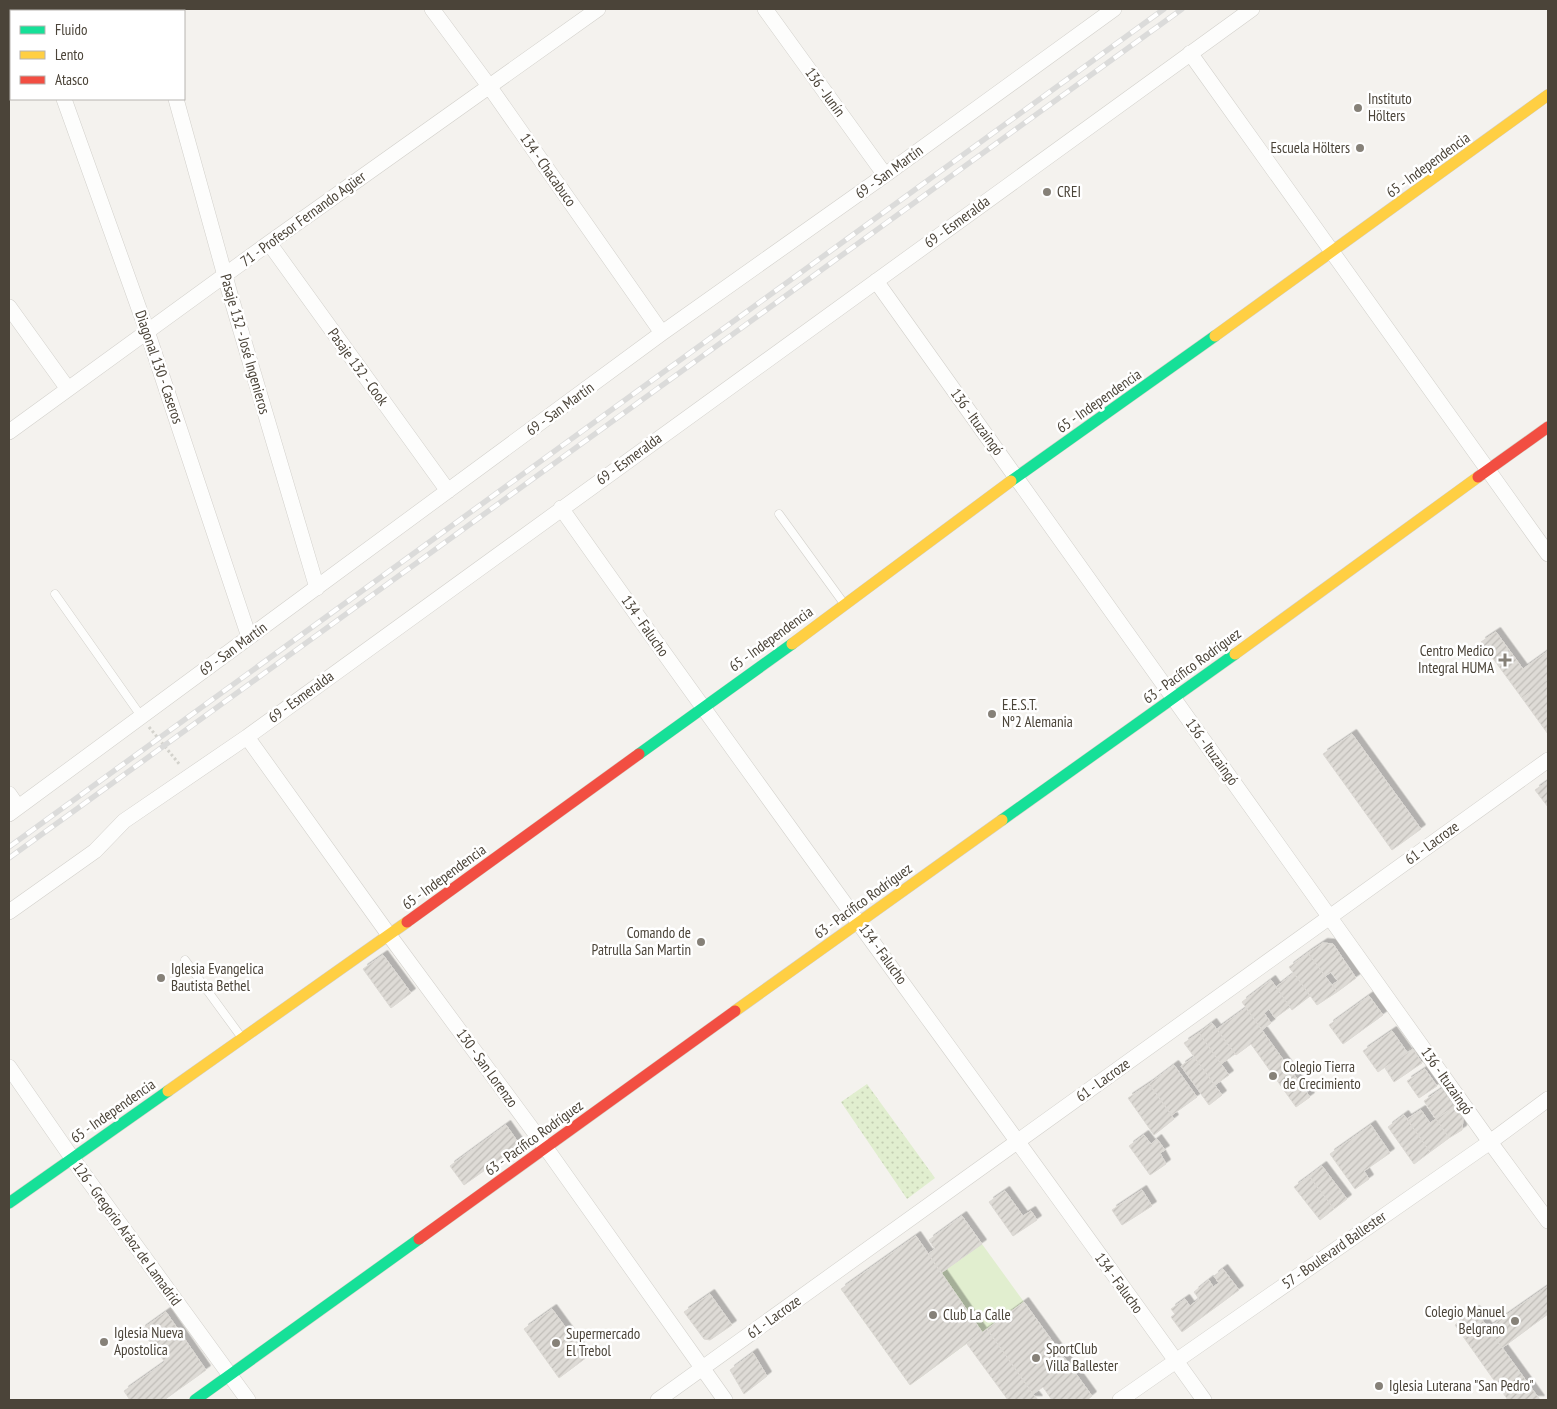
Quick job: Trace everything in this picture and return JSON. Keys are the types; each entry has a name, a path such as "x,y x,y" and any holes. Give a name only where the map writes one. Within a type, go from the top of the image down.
{"street":[{"name":"134 - Chacabuco","path":"432,9 489,86 662,333"},
{"name":"71 - Profesor Fernando Agüer","path":"9,432 224,275 598,9"},
{"name":"136 - Junín","path":"765,9 885,175"},
{"name":"69 - Esmeralda","path":"9,912 95,850 124,821 247,737 1252,9"},
{"name":"69 - San Martín","path":"14,810 662,333 885,175 1106,11"},
{"path":"1190,53 1548,554"},
{"name":"65 - Independencia","path":"9,1203 389,936 845,605 1017,477 1333,252 1548,95"},
{"name":"Diagonal 130 - Caseros","path":"64,100 147,331 249,637"},
{"name":"Pasaje 132 - José Ingenieros","path":"176,100 224,275 317,588"},
{"name":"Pasaje 132 - Cook","path":"269,243 448,491"},
{"name":"136 - Ituzaingó","path":"876,281 1548,1221"},
{"path":"9,307 68,389"},
{"name":"63 - Pacífico Rodríguez","path":"195,1400 859,922 1173,699 1548,427"},
{"name":"134 - Falucho","path":"561,508 702,708 1204,1400"},
{"name":"130 - San Lorenzo","path":"247,737 389,936 546,1148 725,1400"},
{"name":"61 - Lacroze","path":"658,1400 1548,760"},
{"path":"9,794 14,810"},
{"path":"9,901 124,821"},
{"name":"126 - Gregorio Aráoz de Lamadrid","path":"9,1067 72,1158 248,1400"},
{"name":"57 - Boulevard Ballester","path":"1120,1400 1490,1142 1548,1099"}],"lane":[{"path":"779,514 845,605"},
{"path":"55,594 141,716"},
{"path":"185,960 242,1038"}],"path":[{"path":"141,716 189,776"}],"green space":[{"path":"867,1084 935,1178 907,1199 841,1102"},
{"name":"Club La Calle","path":"982,1244 1024,1302 910,1385 841,1289 941,1273"}],"building":[{"name":"Centro Medico Integral HUMA","path":"1496,632 1523,669 1548,651 1548,679 1522,698 1481,642"},
{"path":"1548,679 1548,734 1522,698"},
{"path":"1352,734 1421,829 1392,850 1323,754"},
{"path":"1548,781 1548,807 1535,790"},
{"path":"1323,943 1333,944 1356,978 1337,992 1332,985 1338,981 1331,972 1325,976 1308,953"},
{"path":"1308,953 1337,992 1317,1005 1289,967"},
{"path":"383,955 411,993 391,1008 363,969"},
{"path":"1294,973 1310,996 1292,1010 1276,987"},
{"path":"1271,980 1290,1007 1275,1018 1269,1009 1264,1013 1271,1023 1262,1030 1242,1002"},
{"path":"1369,996 1383,1015 1343,1044 1329,1025"},
{"path":"1246,1008 1310,1097 1296,1107 1251,1044 1236,1055 1217,1029"},
{"path":"1212,1023 1235,1054 1221,1064 1199,1033"},
{"path":"1392,1031 1407,1052 1378,1072 1363,1051"},
{"path":"1199,1033 1229,1075 1215,1085 1184,1043"},
{"path":"1413,1049 1422,1063 1394,1082 1385,1068"},
{"path":"1194,1057 1222,1095 1209,1105 1181,1066"},
{"path":"1174,1065 1197,1097 1172,1115 1149,1084"},
{"path":"1425,1069 1437,1086 1419,1098 1407,1081"},
{"path":"1149,1084 1174,1119 1154,1135 1128,1098"},
{"path":"1443,1088 1455,1106 1436,1119 1424,1101"},
{"path":"1455,1106 1463,1118 1462,1130 1449,1138 1436,1119"},
{"path":"1421,1110 1430,1123 1436,1119 1449,1138 1430,1152 1407,1119"},
{"path":"1404,1115 1430,1152 1414,1164 1388,1127"},
{"path":"506,1125 520,1145 464,1185 450,1166"},
{"path":"1371,1125 1390,1153 1364,1171 1369,1179 1355,1189 1330,1154"},
{"path":"1144,1135 1151,1144 1157,1139 1165,1150 1160,1153 1166,1164 1150,1175 1129,1146"},
{"path":"1322,1166 1347,1199 1334,1209 1309,1176"},
{"path":"1309,1176 1334,1209 1320,1220 1294,1187"},
{"path":"1142,1190 1152,1206 1122,1225 1112,1210"},
{"path":"1005,1191 1023,1216 1031,1211 1037,1220 1013,1236 989,1202"},
{"path":"962,1216 982,1244 941,1273 928,1254 935,1249 929,1240"},
{"name":"Club La Calle","path":"916,1236 982,1332 910,1385 841,1289"},
{"path":"1223,1269 1239,1290 1182,1332 1171,1317 1175,1314 1171,1309 1185,1299 1190,1306 1199,1299 1194,1292 1209,1280 1213,1287 1219,1283 1214,1276"},
{"path":"1548,1286 1548,1314 1502,1348 1488,1328"},
{"path":"710,1294 732,1325 710,1340 704,1339 684,1312"},
{"name":"SportClub Villa Ballester","path":"1024,1302 1092,1396 1087,1400 1052,1400 1043,1387 1033,1394 987,1329"},
{"name":"Supermercado El Trebol","path":"552,1309 587,1357 559,1378 524,1329"},
{"path":"1475,1310 1540,1400 1508,1400 1455,1325"},
{"path":"166,1312 206,1370 164,1400 130,1400 124,1391 165,1362 141,1330"},
{"path":"987,1329 1038,1400 1008,1400 967,1344"},
{"path":"753,1353 767,1376 744,1394 730,1370"}],"railway":[{"path":"9,847 1164,9"},
{"path":"9,858 1182,9"}],"traffic: fast":[{"path":"1011,481 1215,336"},
{"path":"639,754 792,644"},
{"path":"1002,820 1235,654"},
{"path":"9,1203 168,1091"},
{"path":"195,1400 419,1239"}],"traffic: slow":[{"path":"1215,336 1548,95"},
{"path":"1235,654 1478,477"},
{"path":"792,644 1011,481"},
{"path":"735,1011 1002,820"},
{"path":"168,1091 407,922"}],"traffic: jam":[{"path":"1478,477 1548,427"},
{"path":"407,922 639,754"},
{"path":"419,1239 735,1011"}],"place":[{"name":"Instituto Hölters","path":"1358,108"},
{"name":"Escuela Hölters","path":"1360,148"},
{"name":"CREI","path":"1047,192"},
{"name":"Centro Medico Integral HUMA","path":"1505,660"},
{"name":"E.E.S.T. Nº2 Alemania","path":"992,714"},
{"name":"Comando de Patrulla San Martin","path":"701,942"},
{"name":"Iglesia Evangelica Bautista Bethel","path":"161,978"},
{"name":"Colegio Tierra de Crecimiento","path":"1273,1076"},
{"name":"Club La Calle","path":"933,1315"},
{"name":"Colegio Manuel Belgrano","path":"1515,1321"},
{"name":"Iglesia Nueva Apostolica","path":"104,1342"},
{"name":"Supermercado El Trebol","path":"556,1343"},
{"name":"SportClub Villa Ballester","path":"1036,1358"},
{"name":"Iglesia Luterana \"San Pedro\"","path":"1379,1386"}]}
